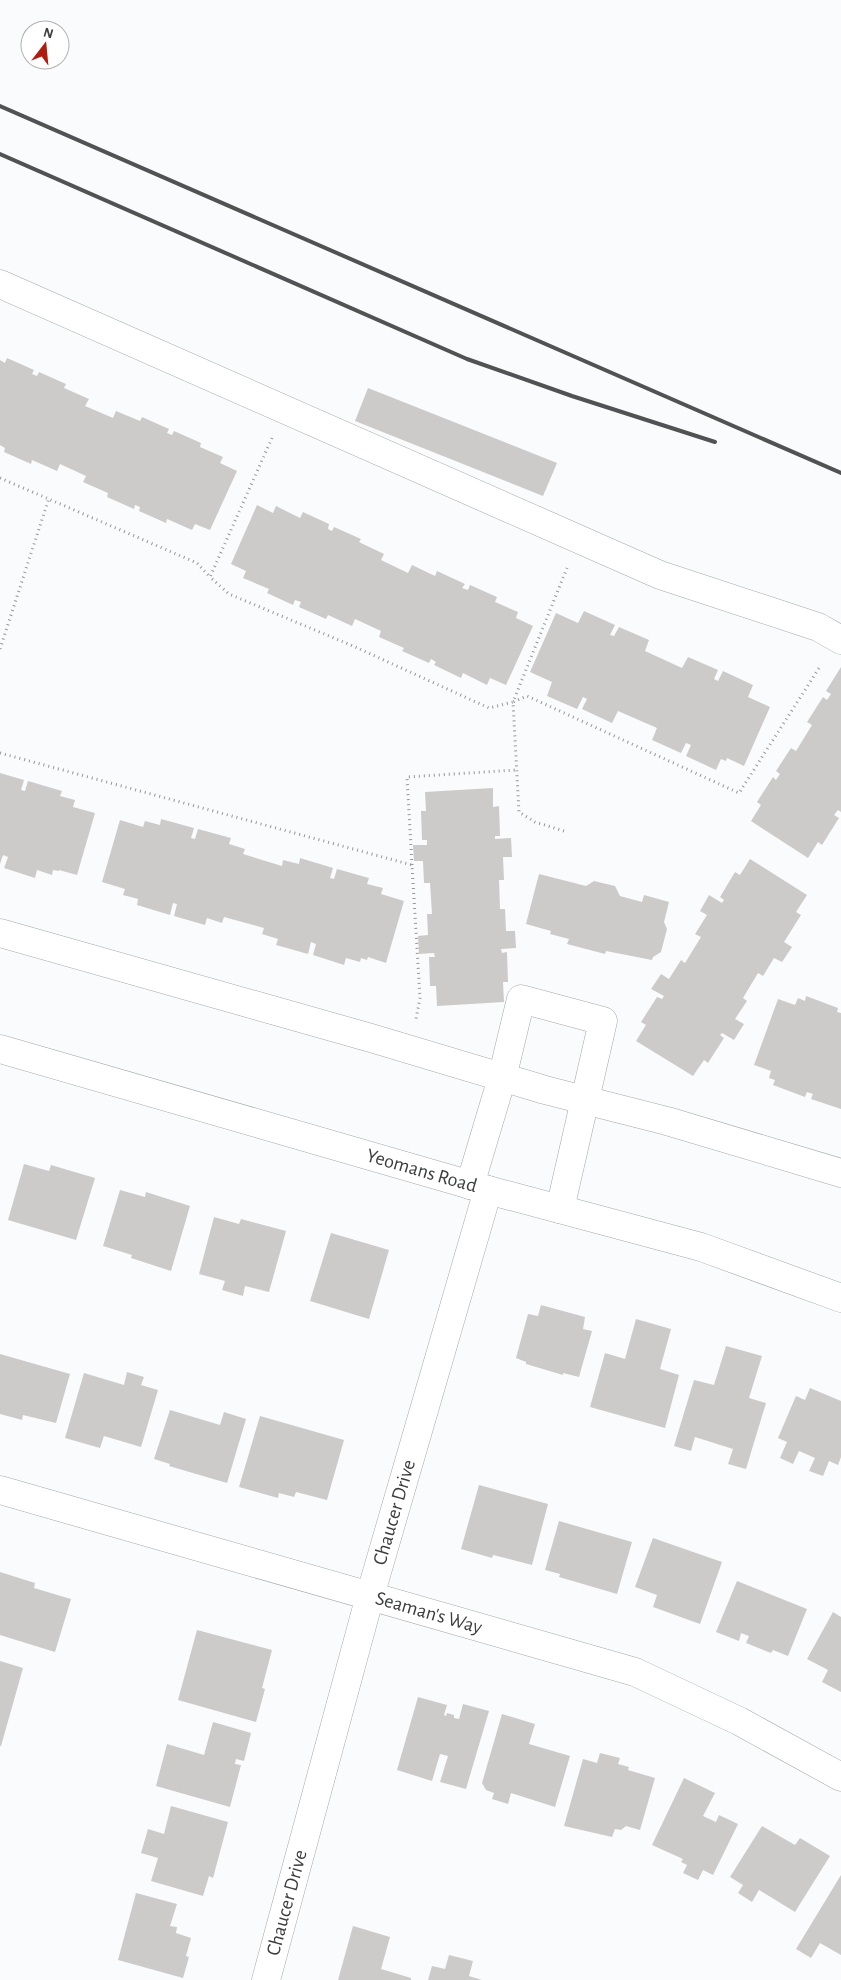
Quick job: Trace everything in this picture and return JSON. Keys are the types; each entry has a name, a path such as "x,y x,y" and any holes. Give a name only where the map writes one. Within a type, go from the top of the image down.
{"street":[{"path":"0,284 660,575 818,627 839,639"},
{"path":"0,933 502,1078 676,1124 841,1173"},
{"name":"Chaucer Drive","path":"266,1980 479,1187 521,999 603,1021 584,1100"},
{"name":"Yeomans Road","path":"0,1049 479,1187 701,1247 841,1298"},
{"path":"560,1209 584,1100"},
{"name":"Seaman's Way","path":"0,1490 635,1672 739,1720 841,1777"}],"path":[{"path":"210,577 285,409"},
{"path":"0,478 197,563 229,594 352,646 490,708 527,696 739,793 839,639"},
{"path":"0,649 49,498"},
{"path":"564,831 535,822 519,812 512,702 579,539"},
{"path":"0,753 412,866"},
{"path":"409,1050 420,998 407,777 516,770"}],"building":[{"path":"7,358 34,370 32,374 37,376 39,372 66,384 64,388 89,399 85,406 113,418 116,411 140,421 142,417 169,429 167,433 172,435 174,431 201,443 200,447 223,457 220,463 237,471 210,530 195,524 192,530 167,519 166,523 139,511 140,507 135,505 134,509 107,497 108,493 83,482 86,476 60,464 57,471 32,460 31,464 4,452 5,448 0,445 0,360 5,363"},
{"path":"368,388 557,463 543,496 355,421"},
{"path":"257,505 273,513 276,506 300,518 303,512 329,524 328,529 332,531 334,527 361,539 359,542 384,554 381,560 408,573 412,565 435,576 437,571 465,584 462,588 468,590 470,585 497,597 495,602 518,612 516,618 533,626 506,685 490,678 487,685 463,673 461,678 434,665 436,662 431,659 429,663 402,651 404,648 379,637 381,631 355,619 352,626 328,615 326,619 299,607 301,602 295,600 293,605 267,593 269,589 243,578 246,571 231,564"},
{"path":"584,611 615,625 610,635 614,636 619,627 649,640 645,651 682,668 688,657 718,670 714,679 718,681 723,671 753,685 748,697 770,707 744,766 727,758 726,761 721,759 716,770 686,756 691,745 686,743 681,753 652,740 657,728 618,711 612,723 582,709 587,699 583,697 577,709 547,696 552,682 530,672 556,613 578,623"},
{"path":"841,667 841,812 838,810 834,815 839,818 822,845 818,842 808,858 751,821 761,805 757,802 773,777 776,780 780,774 776,771 791,748 796,751 812,725 807,722 823,697 827,700 831,694 826,691"},
{"path":"0,773 24,780 21,790 25,791 28,781 62,791 60,796 75,800 73,807 95,813 77,875 53,870 52,875 37,870 35,878 4,868 8,857 3,855 0,864"},
{"path":"493,788 493,807 499,806 500,836 495,836 495,839 511,838 512,857 503,857 504,880 499,880 500,909 505,909 506,931 515,931 516,948 501,949 502,953 507,952 508,982 503,982 504,1002 437,1006 436,986 430,986 429,957 435,957 434,953 419,954 418,936 428,935 427,914 432,914 430,883 424,883 423,861 414,861 413,845 427,845 427,840 422,840 421,811 426,811 425,792"},
{"path":"161,819 194,828 191,838 195,839 198,829 231,838 229,844 245,849 243,854 282,866 283,860 299,864 300,858 333,868 330,878 334,879 337,869 369,878 367,884 383,888 381,894 404,901 386,963 368,957 367,960 361,958 360,962 346,958 344,965 313,955 316,944 311,942 308,954 276,945 278,939 262,934 264,928 224,917 222,923 207,918 205,925 174,916 177,904 173,903 170,915 137,905 138,899 123,895 125,889 102,882 120,820 143,827 145,821 160,825"},
{"path":"750,859 807,895 796,912 801,915 784,942 792,947 782,962 774,958 763,976 758,973 743,998 747,1001 735,1019 744,1024 734,1040 722,1033 720,1035 724,1038 708,1063 704,1060 693,1076 636,1041 646,1025 641,1022 657,997 662,999 664,996 651,989 661,974 669,979 681,960 685,963 701,937 695,934 707,915 700,911 709,895 722,903 724,900 720,897 735,872 740,875"},
{"path":"539,874 586,886 594,881 615,886 620,896 642,902 644,895 669,902 664,922 667,929 661,952 653,957 652,960 606,951 605,954 567,944 569,939 550,934 551,931 526,924"},
{"path":"806,996 838,1008 837,1012 841,1013 841,1109 811,1099 813,1094 807,1092 805,1097 773,1085 775,1080 769,1078 771,1071 754,1065 778,999 795,1005 798,998 805,1001"},
{"path":"24,1164 49,1171 51,1165 95,1178 76,1240 8,1220"},
{"path":"120,1190 145,1197 146,1192 190,1206 171,1271 131,1258 132,1255 103,1246"},
{"path":"214,1217 239,1224 241,1219 286,1231 269,1292 245,1286 243,1296 222,1290 225,1281 199,1274"},
{"path":"331,1233 389,1250 369,1319 310,1301"},
{"path":"541,1305 585,1317 583,1329 592,1331 579,1377 563,1373 563,1375 526,1364 526,1362 516,1358 528,1314 538,1316"},
{"path":"636,1319 671,1329 660,1369 679,1375 665,1428 590,1407 605,1353 625,1359"},
{"path":"726,1346 762,1356 749,1398 766,1403 746,1469 728,1464 733,1449 695,1437 691,1451 674,1446 694,1380 714,1385"},
{"path":"0,1354 70,1374 56,1423 23,1415 22,1420 0,1414"},
{"path":"127,1372 144,1377 141,1385 158,1390 141,1447 104,1436 100,1448 65,1438 84,1373 124,1385"},
{"path":"810,1388 841,1401 841,1457 838,1465 829,1461 823,1476 809,1471 815,1458 799,1451 793,1464 780,1458 787,1442 778,1438 796,1396 805,1400"},
{"path":"170,1410 220,1425 224,1412 246,1419 227,1483 169,1466 170,1464 154,1459"},
{"path":"260,1416 344,1440 327,1500 296,1492 294,1497 279,1493 278,1498 239,1487"},
{"path":"479,1485 548,1504 532,1565 493,1555 492,1558 461,1549"},
{"path":"559,1521 632,1542 617,1594 559,1577 560,1574 545,1570"},
{"path":"653,1538 722,1562 700,1624 653,1607 657,1595 635,1587"},
{"path":"0,1572 35,1583 34,1588 71,1599 55,1652 0,1635"},
{"path":"737,1581 807,1609 788,1656 773,1650 771,1653 746,1643 749,1636 741,1633 739,1641 716,1632"},
{"path":"833,1612 841,1617 841,1692 822,1682 828,1670 807,1659"},
{"path":"197,1630 272,1650 262,1688 265,1689 256,1722 178,1700"},
{"path":"0,1661 23,1668 1,1746 0,1746"},
{"path":"418,1697 447,1705 444,1715 446,1716 447,1713 459,1719 463,1704 489,1711 466,1789 440,1782 448,1756 440,1754 432,1781 397,1770"},
{"path":"502,1714 535,1724 529,1744 570,1756 555,1807 511,1793 508,1804 492,1799 494,1793 486,1790 482,1783"},
{"path":"213,1722 251,1733 244,1761 236,1759 235,1764 241,1765 230,1807 156,1786 167,1744 204,1755"},
{"path":"600,1753 620,1758 618,1764 629,1767 628,1770 655,1778 640,1830 626,1826 621,1830 615,1829 612,1837 564,1826 583,1759 597,1763"},
{"path":"684,1778 715,1793 703,1816 716,1822 719,1815 738,1824 713,1875 703,1870 698,1880 683,1873 687,1865 681,1862 683,1859 652,1845"},
{"path":"171,1806 228,1822 213,1878 209,1876 203,1896 151,1881 158,1858 141,1853 148,1829 164,1834"},
{"path":"762,1826 795,1845 800,1838 830,1856 795,1912 759,1890 752,1902 738,1893 743,1885 730,1877"},
{"path":"841,1875 841,1955 820,1943 811,1958 796,1949"},
{"path":"136,1893 177,1904 170,1926 177,1927 176,1933 191,1938 186,1956 189,1957 183,1978 118,1960"},
{"path":"353,1926 390,1937 381,1969 411,1978 411,1980 338,1980"},
{"path":"449,1955 473,1961 469,1976 482,1980 428,1980 432,1966 445,1969"}],"railway":[{"path":"0,106 841,473"},
{"path":"0,154 467,359 572,396 715,442"}]}
